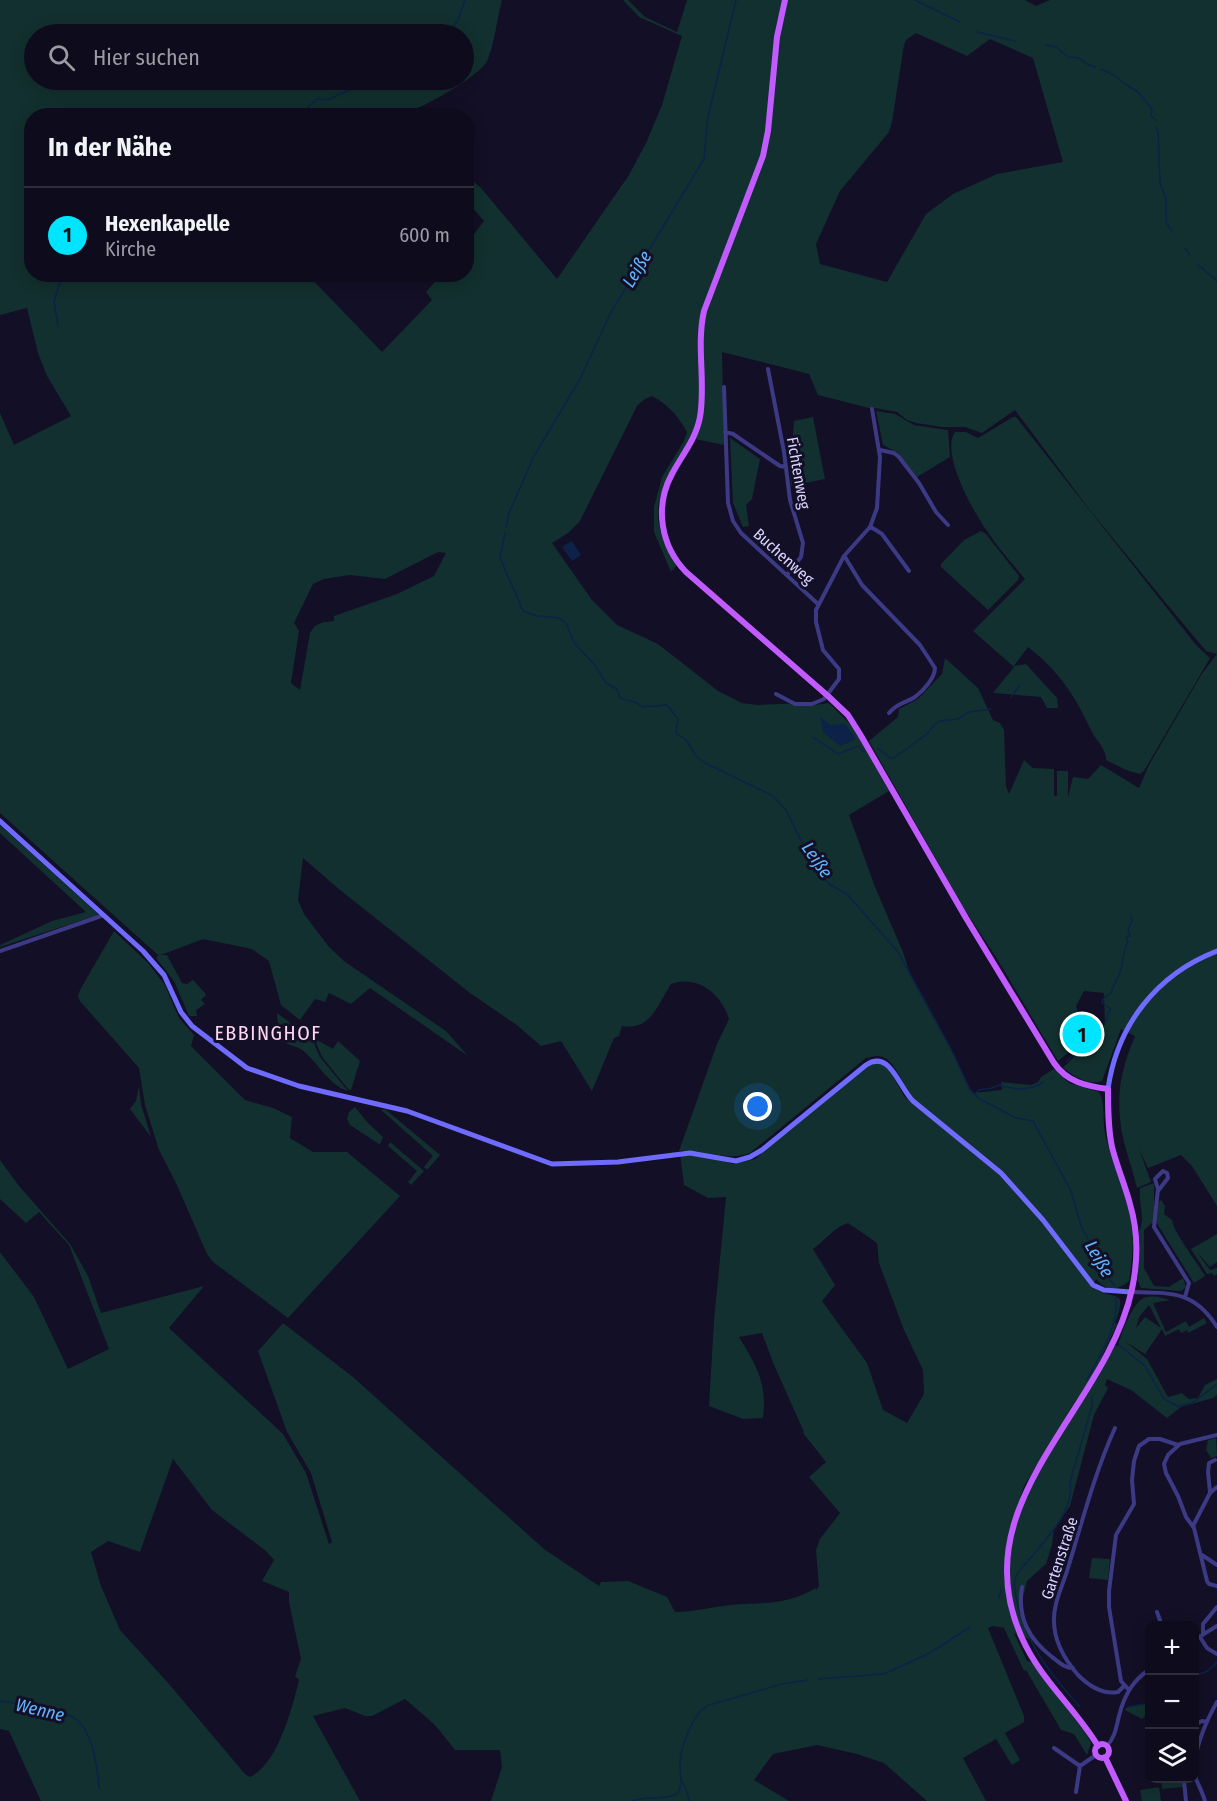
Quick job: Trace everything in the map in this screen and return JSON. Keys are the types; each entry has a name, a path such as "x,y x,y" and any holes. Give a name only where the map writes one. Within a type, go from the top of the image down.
{"main road":[{"path":"785,0 777,37 765,149 704,311 700,330 699,421 691,442 667,483 662,502 662,521 669,547 680,565 848,715 964,914 1057,1067 1066,1076 1080,1084 1108,1089 1109,1129 1112,1146 1131,1204 1135,1224 1136,1247 1131,1292 1117,1334 1105,1358 1029,1483 1014,1523 1007,1563 1012,1611 1028,1650 1098,1746"},
{"path":"1106,1757 1100,1758 1096,1755 1095,1750 1098,1746 1103,1744 1107,1746 1106,1757 1126,1801"}],"street":[{"name":"Fichtenweg","path":"768,369 790,500 803,543 801,557 787,575"},
{"name":"Buchenweg","path":"724,387 728,503 731,518 744,536 818,604 816,622 822,647 840,673 838,681 828,696"},
{"path":"818,604 844,556 870,527 879,503 880,450 872,409"},
{"path":"725,432 733,434 780,466 786,467"},
{"path":"880,450 894,453 899,457 936,512 948,525"},
{"path":"870,527 882,534 909,571"},
{"path":"844,556 860,582 920,645 935,670 932,678 915,697 897,704 889,712"},
{"path":"776,694 787,701 803,705 819,703 828,696"},
{"path":"0,821 136,944 158,966 188,1022 247,1068 300,1086 415,1114 552,1164 618,1162 690,1153 724,1160 741,1160 758,1153 869,1063 883,1061 913,1101 992,1164 1013,1185 1067,1250 1090,1282 1102,1289 1159,1292 1185,1297 1203,1308 1217,1327"},
{"path":"0,951 104,915"},
{"path":"1108,1089 1116,1053 1132,1019 1152,993 1184,967 1217,951"},
{"path":"1158,1191 1168,1178 1164,1172 1160,1172 1155,1179 1158,1191 1154,1227 1188,1281 1189,1287 1185,1297"},
{"name":"Gartenstraße","path":"1115,1428 1081,1527 1054,1613 1053,1623 1057,1641 1073,1668 1085,1681 1100,1691 1115,1693 1126,1688"},
{"path":"1217,1435 1188,1440 1178,1445 1166,1457 1164,1466 1186,1516 1193,1526 1202,1555 1206,1581 1217,1586"},
{"path":"1126,1688 1120,1677 1109,1607 1116,1535 1134,1504 1132,1470 1139,1446 1146,1440 1155,1438 1178,1445"},
{"path":"1210,1492 1208,1468 1209,1463 1215,1460"},
{"path":"1193,1526 1210,1492 1217,1487"},
{"path":"1202,1555 1217,1564"},
{"path":"1022,1587 1022,1613 1033,1639 1064,1667 1073,1668"},
{"path":"1217,1607 1203,1624 1201,1636 1207,1648 1217,1654"},
{"path":"1156,1612 1160,1621"},
{"path":"1201,1636 1217,1626"},
{"path":"1107,1746 1115,1735 1126,1688 1145,1672"},
{"path":"1199,1747 1207,1722 1217,1702"},
{"path":"1199,1722 1207,1722"},
{"path":"1054,1748 1080,1766"},
{"path":"1076,1792 1080,1766 1096,1755"},
{"path":"1184,1783 1186,1801"},
{"path":"1198,1783 1206,1801"}],"green space":[{"path":"0,0 502,0 488,59 474,74 474,24 24,24 24,90 452,90 419,108 24,108 24,282 315,282 382,352 432,300 426,292 435,282 474,282 474,234 484,221 474,209 474,182 557,279 629,175 662,105 682,36 639,17 623,0 628,0 645,17 677,32 687,0 1025,0 1036,6 1050,0 1217,0 1217,654 1206,651 1170,608 1089,509 1015,410 982,433 965,427 942,427 916,423 907,420 897,412 869,408 818,395 809,374 722,352 724,445 695,439 673,471 660,499 658,513 660,529 666,546 677,565 671,572 654,532 654,507 662,477 687,432 672,411 652,396 637,406 580,521 568,533 552,543 592,600 617,625 658,644 718,691 742,703 757,705 807,703 808,706 829,703 853,727 889,791 849,815 911,977 952,1051 970,1090 973,1093 1002,1090 1001,1082 1031,1085 1054,1069 1069,1083 1099,1092 1108,1145 1130,1214 1133,1247 1129,1281 1120,1287 1111,1288 1103,1286 1096,1279 1093,1286 1119,1299 1119,1311 1115,1323 1117,1324 1095,1371 1024,1486 1008,1538 1033,1480 1115,1345 1118,1346 1127,1320 1138,1302 1149,1297 1170,1300 1153,1303 1166,1332 1186,1321 1189,1327 1204,1318 1207,1323 1188,1333 1187,1330 1181,1333 1179,1329 1165,1336 1162,1329 1145,1354 1126,1342 1147,1359 1168,1397 1182,1393 1189,1399 1198,1398 1205,1385 1217,1379 1217,1395 1181,1407 1167,1418 1131,1390 1107,1379 1105,1385 1108,1388 1094,1415 1070,1506 1054,1529 1046,1564 1027,1581 1021,1605 1034,1641 1014,1633 1027,1661 1032,1662 1086,1734 1091,1743 1087,1755 1074,1734 1061,1730 1026,1670 1024,1671 1004,1628 993,1626 988,1628 1024,1716 1024,1722 1005,1733 1020,1760 1012,1765 996,1739 963,1758 986,1801 927,1801 884,1763 817,1745 773,1754 754,1780 789,1801 491,1801 502,1767 500,1750 455,1750 435,1725 405,1699 372,1716 365,1716 345,1708 313,1716 360,1801 41,1801 9,1731 0,1729 0,1252 34,1297 68,1369 109,1349 69,1245 39,1212 26,1223 0,1199 0,1160 19,1186 70,1244 88,1276 101,1313 204,1286 169,1328 283,1434 306,1473 329,1544 332,1542 311,1473 287,1432 258,1351 283,1323 353,1377 544,1549 599,1586 601,1582 628,1581 667,1597 675,1612 682,1612 774,1602 794,1598 816,1588 816,1590 819,1586 816,1550 820,1539 840,1513 809,1477 826,1462 803,1433 762,1333 739,1337 751,1357 762,1384 763,1418 743,1419 709,1406 714,1321 726,1197 708,1198 684,1185 680,1154 698,1154 733,1164 755,1159 867,1065 875,1062 888,1067 904,1096 915,1106 898,1072 889,1061 877,1056 866,1058 750,1153 724,1156 679,1151 717,1044 729,1019 721,1002 708,989 690,982 671,984 647,1020 632,1026 622,1026 619,1036 614,1038 592,1091 561,1041 541,1046 518,1026 470,993 303,858 298,900 304,914 329,947 344,961 446,1031 468,1056 370,988 351,1004 329,993 325,1002 315,999 300,1020 281,1005 269,961 252,949 203,939 161,955 167,955 182,983 187,984 193,980 206,995 201,1000 205,1004 196,1010 197,1016 189,1016 174,981 156,958 158,955 0,813 0,413 14,445 71,416 47,376 38,353 27,308 0,315","holes":["916,33 967,56 990,39 1033,58 1063,162 997,174 953,194 926,214 887,282 820,264 816,244 840,191 889,132 906,40","438,552 446,553 434,576 397,594 334,616 334,621 314,627 310,633 300,690 291,683 299,631 294,623 313,584 324,579 350,575 385,579","848,1223 877,1243 879,1263 904,1330 923,1370 924,1394 907,1423 883,1410 867,1363 822,1301 835,1285 813,1249 839,1227","1149,1305 1161,1328 1145,1317 1136,1328 1139,1317","173,1459 212,1510 266,1551 274,1560 262,1581 289,1592 301,1659 295,1676 299,1680 288,1720 276,1748 260,1770 250,1777 120,1630 101,1586 91,1552 108,1541 140,1552"]},
{"path":"876,411 895,414 914,425 948,430 950,457 917,477 898,453 883,445"},
{"path":"813,417 825,479 791,486 794,421"},
{"path":"1016,417 1196,645 1210,658 1144,771 1140,774 1106,760 1103,749 1066,685 1028,647 1014,666 1026,664 1057,698 1058,708 1047,708 1041,697 993,693 1014,667 973,631 1025,579 974,511 955,468 952,442 955,432 966,432 978,438"},
{"path":"730,438 760,459 752,499 746,505 749,526 743,527 733,503"},
{"path":"981,531 986,534 1019,576 1018,580 988,610 941,567 941,564 964,540"},
{"path":"1217,654 1217,1206 1192,1166 1181,1155 1148,1168 1139,1149 1151,1182 1137,1188 1123,1138 1119,1110 1120,1086 1135,1036 1121,1029 1102,1081 1086,1081 1063,1068 1105,1024 1104,993 1084,991 1076,1006 1079,1016 1073,1015 1083,1023 1079,1036 1084,1040 1058,1061 996,957 963,907 869,741 898,717 899,709 918,699 942,674 945,658 978,688 993,720 1000,723 1004,730 1006,786 1009,794 1024,760 1033,768 1054,769 1054,796 1057,796 1057,771 1068,771 1068,797 1073,777 1088,779 1101,765 1139,788 1149,765 1201,675"},
{"path":"0,825 98,915 0,947 52,921 86,912 0,833"},
{"path":"114,931 148,963 165,985 179,1018 194,1035 191,1046 245,1100 273,1108 292,1117 290,1138 313,1152 347,1152 400,1196 288,1318 213,1262 207,1254 159,1150 145,1105 139,1068 79,1000 80,990"},
{"path":"277,1013 312,1039 320,1057 348,1091 329,1079 302,1050 279,1041"},
{"path":"314,1038 333,1049 338,1041 360,1061 351,1090 322,1057"},
{"path":"139,1086 141,1104 151,1137 130,1109 136,1101"},
{"path":"355,1107 383,1137 379,1144 350,1125 347,1119 349,1112"},
{"path":"385,1109 440,1155 427,1170 424,1167 433,1156 381,1110"},
{"path":"390,1142 424,1171 411,1185 408,1182 417,1171 388,1146"},
{"path":"1154,1183 1154,1221 1144,1230 1144,1268 1154,1286 1169,1287 1183,1278 1186,1287 1181,1291 1141,1288 1138,1281 1139,1231 1142,1221 1140,1188"},
{"path":"1161,1200 1165,1206 1164,1214 1172,1220 1181,1240 1205,1276 1194,1283 1156,1222"},
{"path":"1217,1234 1217,1262 1210,1267 1197,1252 1210,1270 1217,1268 1217,1274 1214,1276 1212,1273 1207,1274 1191,1249"},
{"path":"1216,1438 1217,1456 1211,1458 1206,1450 1208,1440"},
{"path":"1092,1558 1110,1559 1108,1580 1089,1578"},
{"path":"1145,1704 1145,1716 1142,1719 1125,1710"},
{"path":"1161,1783 1182,1783 1183,1787 1162,1789"},
{"path":"1159,1787 1161,1801 1142,1801 1140,1790"}],"water":[{"path":"572,541 581,555 572,561 562,547"},
{"path":"820,717 830,725 845,724 854,735 855,740 840,746 823,732"}],"waterway":[{"path":"455,24 465,0"},
{"name":"Leiße","path":"506,527 509,513 534,456 580,379 610,314 704,159 708,117 736,0"},
{"path":"915,0 960,22"},
{"path":"977,32 1015,41"},
{"path":"1046,45 1056,47 1068,57 1079,58 1095,67"},
{"path":"1101,69 1116,76 1138,92 1152,109 1151,116 1156,120"},
{"path":"309,108 317,99 327,100 350,90"},
{"path":"1156,127 1160,182 1166,199 1166,222 1172,231"},
{"path":"1185,248 1189,254"},
{"path":"1197,264 1217,281"},
{"path":"58,326 54,302 60,282"},
{"name":"Leiße","path":"505,533 500,558 523,611 536,616 559,618 566,623 575,644 595,665 606,683 617,689 620,698 637,703 642,707 667,705 678,719 676,733 686,740 697,757 773,796 786,810 804,847 829,884 847,894 898,952 952,1051 970,1090 980,1099 1016,1118 1033,1121 1071,1191 1091,1253 1096,1263 1115,1286"},
{"path":"1011,697 1020,685"},
{"path":"878,748 889,757 894,758 927,734 940,721 958,719 969,712 991,709"},
{"path":"813,737 838,754 858,746 864,752"},
{"path":"1094,1041 1100,1035 1097,1028 1107,1020 1107,1014 1111,1009 1102,1003 1103,999 1111,993 1121,970 1128,942 1126,937 1130,936 1128,928 1132,922 1131,915"},
{"path":"1067,1061 1090,1041"},
{"path":"975,1094 979,1090 999,1085 1022,1089 1044,1082"},
{"name":"Leiße","path":"1087,1380 1112,1330 1116,1297"},
{"path":"1119,1345 1145,1366 1164,1399 1179,1407 1194,1402 1217,1384"},
{"name":"Leiße","path":"1080,1707 1041,1659 1021,1617 1014,1585 1019,1572 1050,1535 1064,1514 1071,1492 1070,1482 1092,1406 1092,1396"},
{"path":"999,1598 1001,1590"},
{"path":"818,1679 884,1674 930,1653 970,1627"},
{"path":"1197,1675 1208,1671 1217,1662"},
{"path":"632,1801 677,1794 681,1783 682,1751 688,1732 703,1709 709,1705 782,1684 808,1680"},
{"name":"Wenne","path":"0,1701 52,1710 77,1720 91,1743 99,1789"},
{"path":"1128,1707 1145,1704"},
{"path":"683,1782 690,1801"}],"place":[{"name":"Hexenkapelle","path":"1082,1034"}],"district":[{"name":"EBBINGHOF","path":"268,1033"}]}
